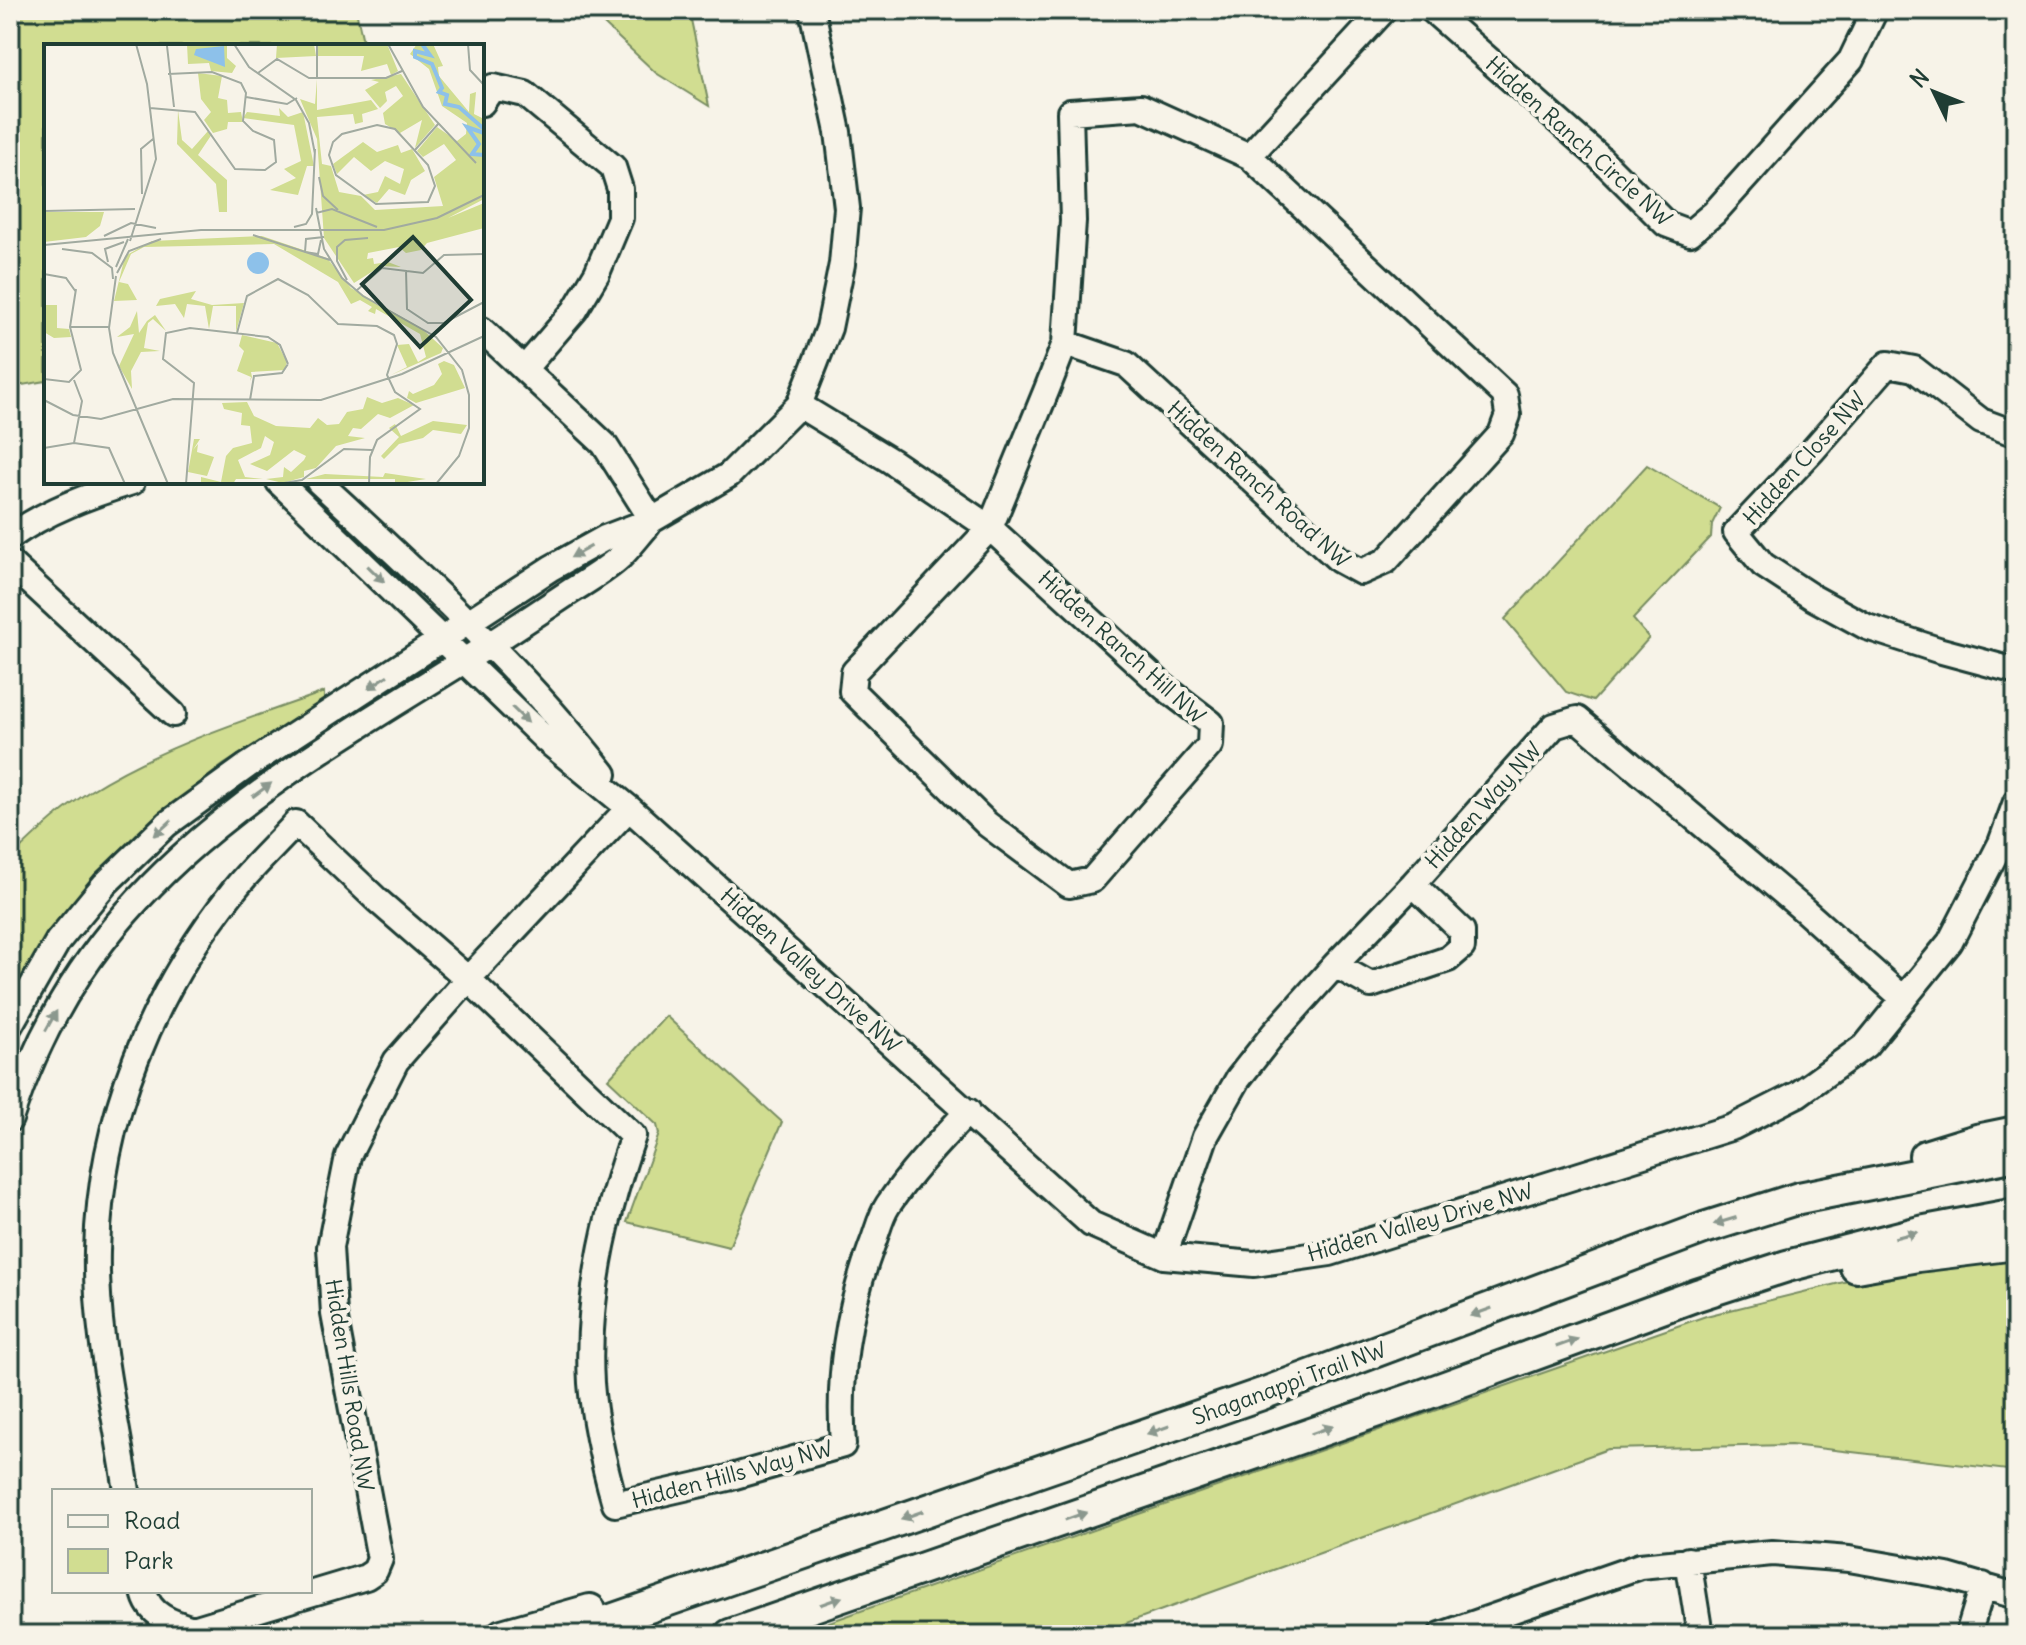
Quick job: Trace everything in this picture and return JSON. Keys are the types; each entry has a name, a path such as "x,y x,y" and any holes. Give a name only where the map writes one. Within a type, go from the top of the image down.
{"main road":[{"path":"1799,1198 1977,1140 2016,1132"},
{"name":"Shaganappi Trail NW","path":"568,1635 1262,1394 1704,1228 1799,1198 2016,1155"},
{"path":"730,1635 1400,1403 1697,1295 1787,1266 1920,1232 2016,1214"},
{"path":"1697,1295 1918,1256 2016,1244"},
{"path":"502,1635 615,1603 651,1605"}],"street":[{"path":"10,1025 58,941 105,884 167,824 247,766 551,568 605,538 652,520 729,475 799,405 829,328 842,264 847,208 838,132 812,10"},
{"path":"799,405 891,461 990,528 1065,343 1073,221 1070,112 1141,107 1249,156 1384,10"},
{"name":"Hidden Ranch Circle NW","path":"1432,10 1598,156 1666,224 1690,233 1714,213 1851,60 1875,10"},
{"path":"484,100 493,87 525,94 613,167 620,189 620,218 597,273 575,310 525,368"},
{"name":"Hidden Ranch Road NW","path":"1065,343 1126,364 1339,560 1361,572 1386,561 1501,434 1508,415 1505,395 1249,156"},
{"path":"484,332 604,444 652,520"},
{"name":"Hidden Close NW","path":"2016,434 1981,421 1914,369 1888,364 1736,532 1763,565 1867,627 2016,671"},
{"path":"10,537 59,509 127,484"},
{"name":"Hidden Valley Drive NW","path":"281,484 546,740 629,808 1091,1224 1164,1256 1254,1264 1330,1253 1733,1127 1798,1094 1866,1045 1950,942 2001,843 2016,802"},
{"name":"Hidden Valley Drive NW","path":"321,484 491,644 562,720 629,808"},
{"path":"10,1119 40,1039 103,938 144,891 202,836 265,787 491,644 618,559 652,520"},
{"path":"348,548 367,527"},
{"name":"Hidden Ranch Hill NW","path":"990,528 1164,687 1211,723 1210,745 1092,880 1069,885 987,824 852,691 854,672 990,528"},
{"path":"10,563 173,714"},
{"name":"Hidden Way NW","path":"1164,1256 1205,1137 1238,1079 1274,1033 1554,726 1577,719 1804,910 1904,999"},
{"name":"Hidden Hills Road NW","path":"144,1593 145,1601 165,1620 193,1629 366,1577 375,1571 380,1559 334,1314 330,1247 348,1156 396,1061 468,979 629,808"},
{"path":"127,1489 100,1321 97,1252 101,1194 111,1134 134,1059 156,1011 191,950 235,889 296,823 377,900 468,979"},
{"path":"1335,965 1371,985 1448,959 1462,947 1462,931 1413,884"},
{"name":"Hidden Hills Way NW","path":"468,979 633,1136 597,1264 590,1323 593,1399 601,1452 615,1504 728,1478 843,1445 840,1404 847,1329 865,1263 886,1208 924,1159 968,1111"},
{"path":"1441,1635 1640,1566 1772,1553 1834,1558 1947,1576 2016,1596"},
{"path":"1688,1560 1700,1635"},
{"path":"1968,1635 1983,1585"}],"green space":[{"path":"10,10 356,10 364,44 44,44 44,381 10,387"},
{"path":"589,10 689,10 709,106 656,73"},
{"path":"1647,465 1720,508 1712,524 1711,537 1633,619 1649,638 1593,701 1566,692 1505,619"},
{"path":"324,692 324,701 223,765 151,821 86,887 47,934 10,999 10,859 19,850 69,806 117,775 204,735"},
{"path":"666,1016 782,1122 729,1247 627,1222 659,1134 657,1125 608,1079"},
{"path":"2016,1256 2016,1471 1791,1445 1608,1449 1093,1635 792,1635 1706,1316 1844,1282"}]}
